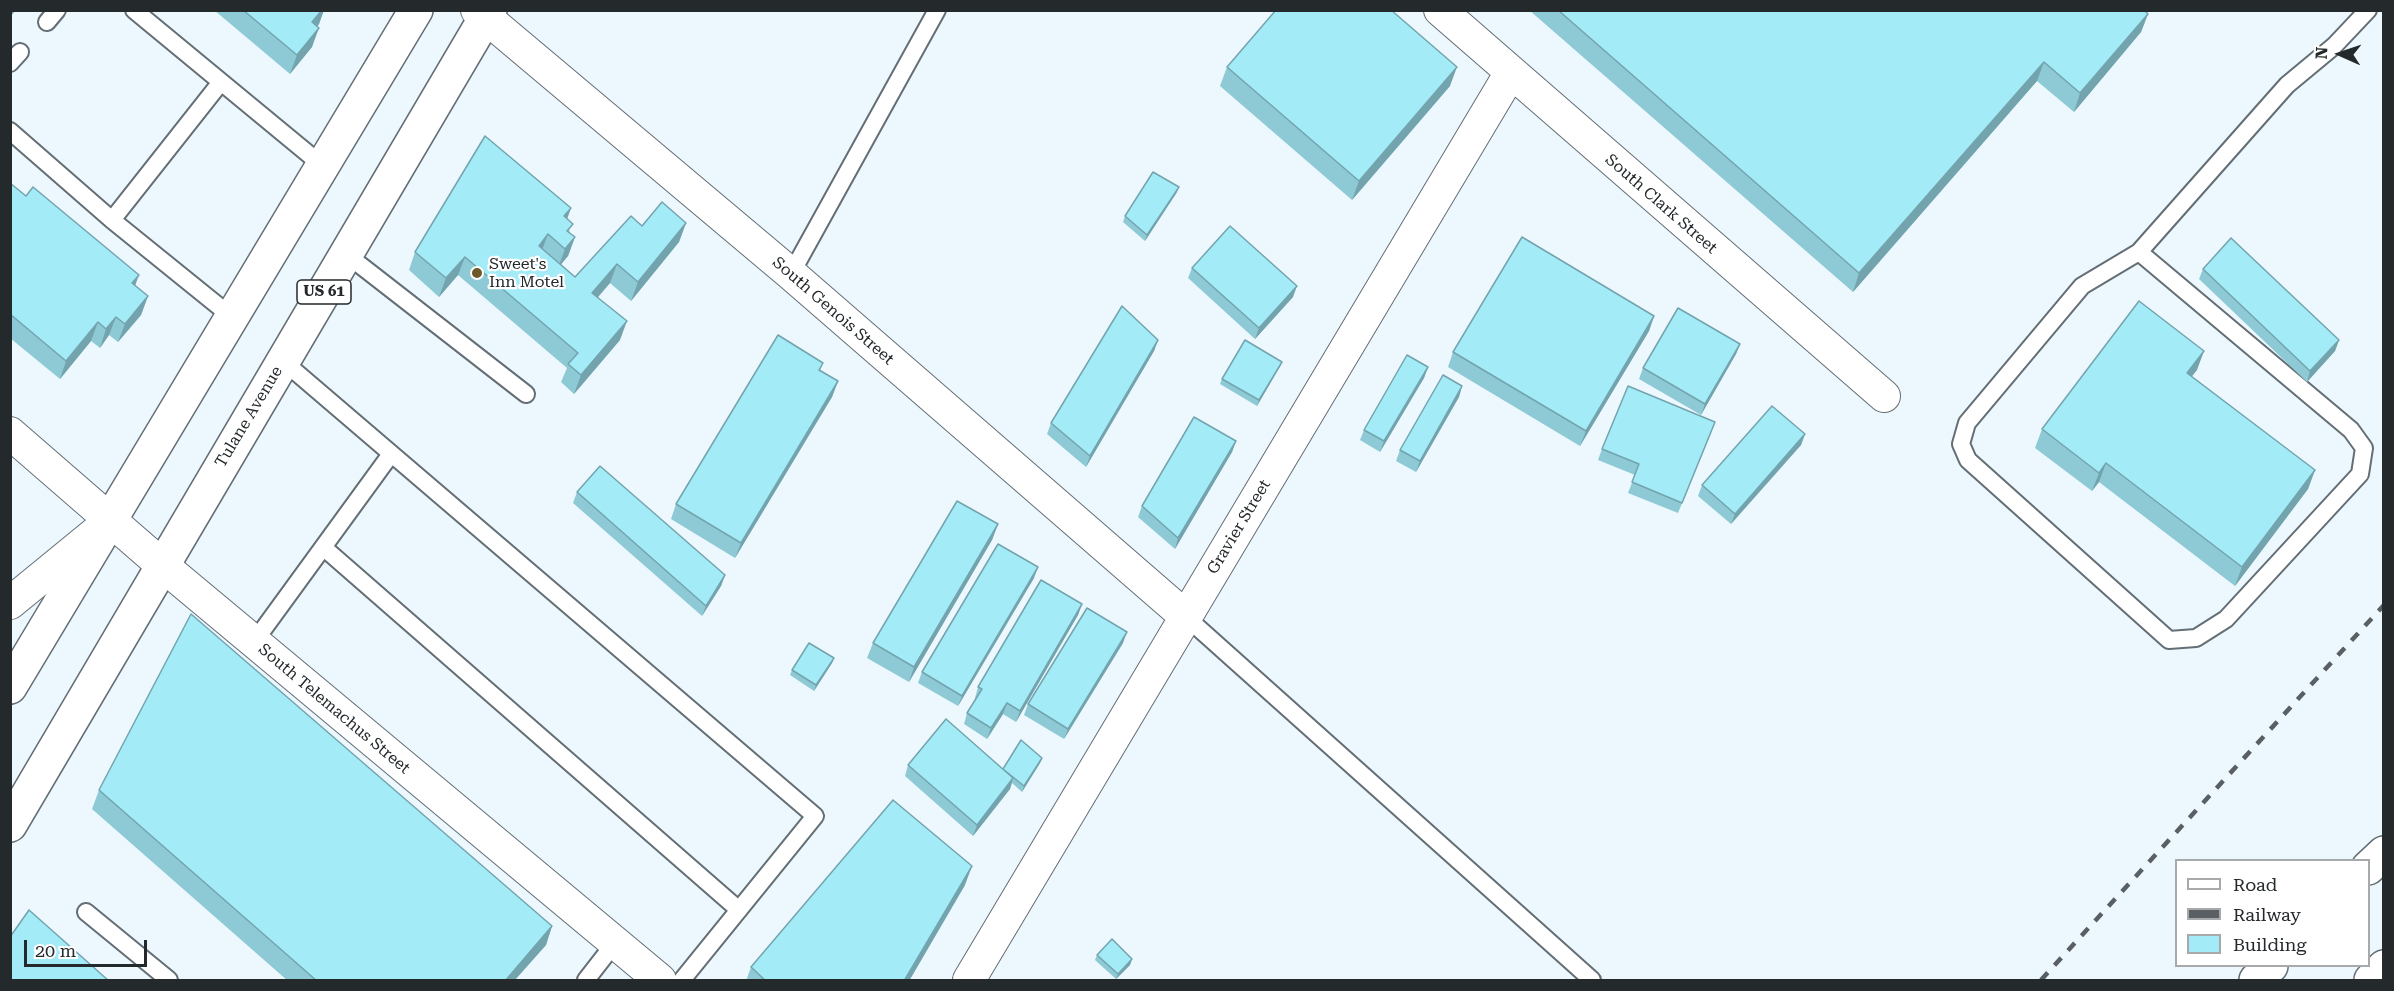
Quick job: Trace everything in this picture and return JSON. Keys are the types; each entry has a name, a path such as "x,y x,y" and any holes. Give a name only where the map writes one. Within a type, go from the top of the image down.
{"main road":[{"path":"10,687 416,10"},
{"name":"Tulane Avenue","path":"10,825 346,254 484,13"},
{"path":"2370,866 2384,853"},
{"path":"2256,981 2270,967"},
{"path":"2371,981 2384,967"}],"street":[{"name":"South Clark Street","path":"1440,10 1510,74 1884,396"},
{"name":"South Genois Street","path":"484,13 791,274 1185,616"},
{"name":"Gravier Street","path":"969,981 1510,74"},
{"name":"South Telemachus Street","path":"10,433 162,565 660,981"},
{"path":"10,603 110,521"}],"lane":[{"path":"134,10 323,166"},
{"path":"791,274 936,10"},
{"path":"2139,252 2351,430 2364,448 2360,474 2226,619 2196,638 2169,640 1968,460 1961,444 1967,423 2082,286 2139,252 2287,85 2334,46 2368,10"},
{"path":"112,220 221,82"},
{"path":"10,131 112,220 232,317"},
{"path":"346,254 526,394"},
{"path":"283,361 814,816 682,981"},
{"path":"254,642 391,454"},
{"path":"323,548 739,910"},
{"path":"1185,616 1592,981"},
{"path":"86,912 169,981"},
{"path":"586,981 614,944"}],"building":[{"path":"243,10 322,10 312,22 319,28 297,55"},
{"path":"1276,10 1391,10 1457,67 1359,181 1227,67"},
{"path":"1558,10 2144,10 2148,14 2080,93 2044,62 1859,273"},
{"name":"Sweet's Inn Motel","path":"485,136 571,208 564,216 573,224 567,231 575,237 565,249 548,234 539,246 575,277 631,216 642,226 662,202 686,223 638,282 617,264 592,293 627,321 581,375 568,364 578,353 465,257 446,278 415,252"},
{"path":"1153,172 1179,187 1147,235 1125,216"},
{"path":"10,183 26,196 33,187 139,275 132,283 148,296 125,324 116,317 106,329 98,322 66,361 10,314"},
{"path":"1230,226 1297,286 1259,328 1192,268"},
{"path":"1522,237 1654,316 1586,431 1453,352"},
{"path":"2231,238 2339,340 2310,371 2203,269"},
{"path":"2139,301 2204,351 2187,373 2315,470 2242,567 2106,463 2099,473 2042,429"},
{"path":"1122,306 1158,340 1090,456 1051,423"},
{"path":"1678,308 1740,344 1705,404 1643,368"},
{"path":"778,335 823,363 819,370 838,381 741,543 676,504"},
{"path":"1245,340 1282,362 1259,400 1222,379"},
{"path":"1407,355 1428,367 1384,441 1364,430"},
{"path":"1443,375 1462,386 1420,461 1400,450"},
{"path":"1628,386 1715,422 1682,503 1632,482 1639,464 1602,449"},
{"path":"1772,406 1805,434 1735,514 1702,485"},
{"path":"1194,417 1236,441 1178,538 1142,506"},
{"path":"600,466 725,575 706,606 577,492"},
{"path":"957,501 998,524 914,667 873,643"},
{"path":"998,544 1038,567 962,696 922,672"},
{"path":"1041,580 1082,604 1020,711 1007,703 991,728 967,713 982,689 978,687"},
{"path":"1087,608 1127,632 1068,729 1028,704"},
{"path":"191,614 552,926 505,981 317,981 99,790"},
{"path":"809,643 834,658 816,685 792,670"},
{"path":"946,719 1013,778 977,825 908,765"},
{"path":"1021,740 1042,758 1024,786 1003,769"},
{"path":"893,800 972,866 904,981 766,981 751,967"},
{"path":"29,910 109,981 10,981 10,937"},
{"path":"1112,939 1132,959 1118,974 1097,955"}],"railway":[{"path":"2041,980 2384,605"}],"place":[{"name":"Sweet's Inn Motel","path":"477,273"}]}
